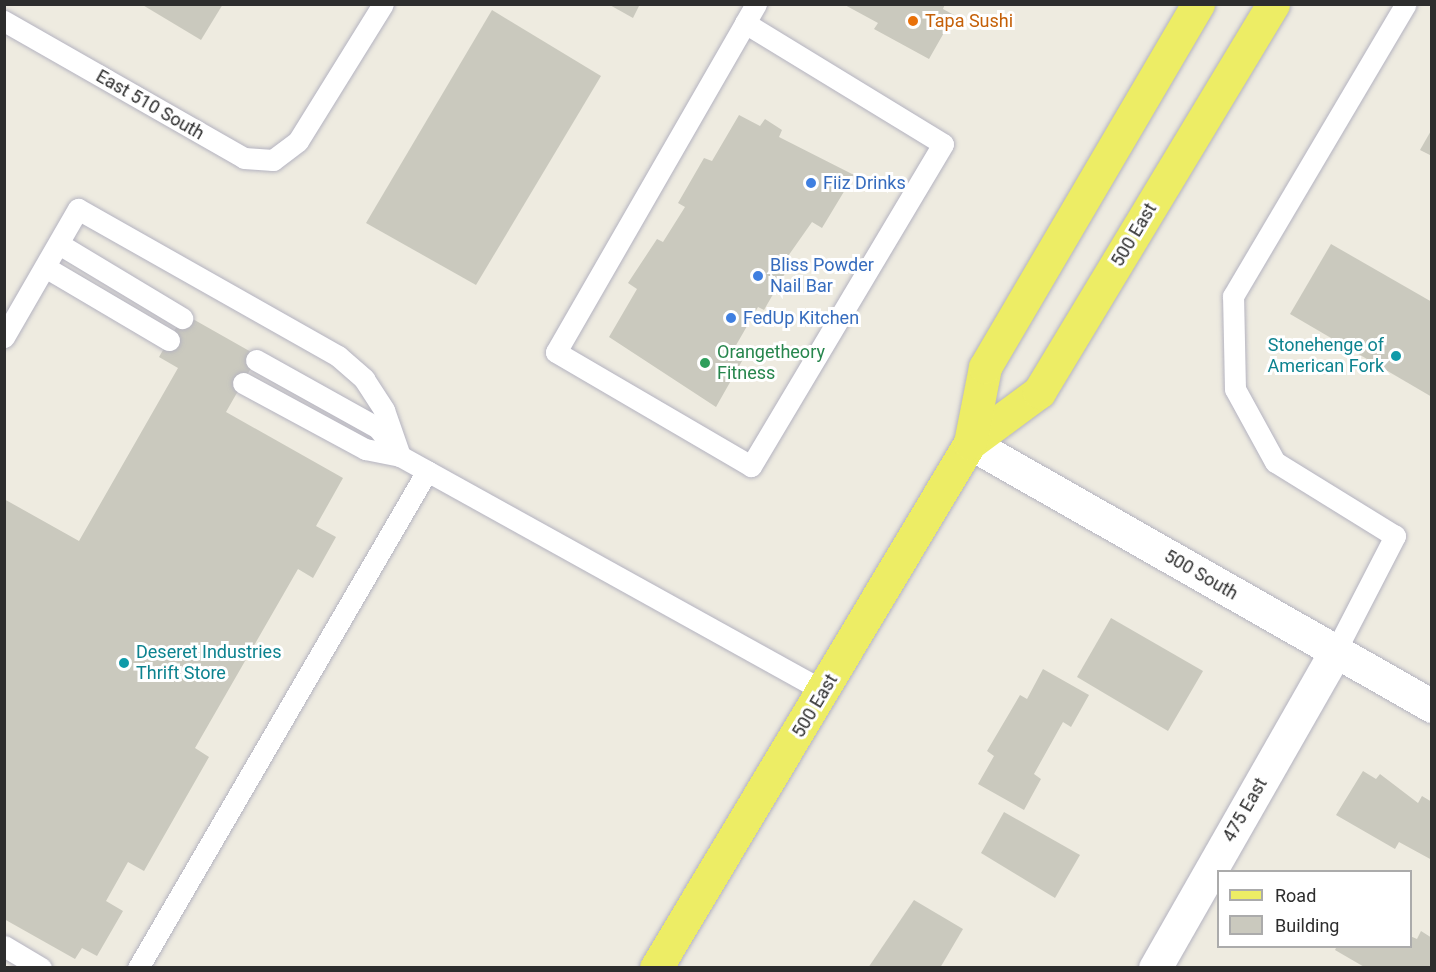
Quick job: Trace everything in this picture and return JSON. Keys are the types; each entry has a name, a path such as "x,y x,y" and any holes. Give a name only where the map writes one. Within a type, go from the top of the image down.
{"main road":[{"name":"500 East","path":"656,968 824,691 970,443 985,367 1198,4"},
{"name":"500 East","path":"970,443 1039,392 1273,4"}],"street":[{"name":"500 South","path":"970,443 1431,706"},
{"name":"475 East","path":"1155,968 1335,652"}],"lane":[{"name":"East 510 South","path":"4,21 244,158 273,160 298,141 383,4"},
{"path":"745,24 943,144 751,466 556,352 756,4"},
{"path":"1335,652 1395,536 1275,462 1235,389 1233,296 1406,4"},
{"path":"4,338 78,208 338,356 364,379 384,410 400,456"},
{"path":"59,244 182,318"},
{"path":"45,267 169,340"},
{"path":"256,360 378,428 400,456"},
{"path":"243,383 364,449 400,456 824,691"},
{"path":"138,968 427,471"},
{"path":"4,946 41,968"}],"building":[{"path":"141,4 223,4 201,40"},
{"path":"608,4 640,4 633,18"},
{"path":"843,4 945,4 943,9 954,15 929,59 874,29 878,23"},
{"path":"492,10 601,76 476,285 366,223"},
{"path":"739,115 760,126 765,119 782,130 779,137 854,175 822,228 812,222 786,259 792,261 764,310 758,307 735,347 746,354 716,407 609,337 637,289 628,283 657,239 663,242 685,207 678,203 704,158 712,161"},
{"path":"1432,129 1432,156 1420,150"},
{"name":"Stonehenge of American Fork","path":"1331,244 1432,302 1432,397 1290,314"},
{"name":"Deseret Industries Thrift Store","path":"184,314 258,356 226,412 343,478 316,526 336,537 313,578 298,569 195,748 209,757 144,871 128,862 106,901 123,911 97,956 82,948 75,959 4,919 4,499 79,541 178,368 159,357"},
{"path":"1111,618 1203,671 1168,731 1077,677"},
{"path":"1043,669 1089,695 1071,727 1063,722 1034,774 1041,779 1024,810 978,784 994,756 987,751 1020,695 1027,699"},
{"path":"1363,771 1376,779 1380,774 1418,803 1422,796 1432,802 1432,860 1399,842 1395,849 1336,815"},
{"path":"1004,812 1080,855 1055,898 981,853"},
{"path":"914,900 963,929 940,968 868,968"},
{"path":"1421,931 1432,938 1432,968 1366,968 1335,950 1336,948 1412,948 1412,937 1417,939"}],"place":[{"name":"Tapa Sushi","path":"913,21"},
{"name":"Fiiz Drinks","path":"811,183"},
{"name":"Bliss Powder Nail Bar","path":"758,276"},
{"name":"FedUp Kitchen","path":"731,318"},
{"name":"Stonehenge of American Fork","path":"1396,356"},
{"name":"Orangetheory Fitness","path":"705,363"},
{"name":"Deseret Industries Thrift Store","path":"124,663"}]}
